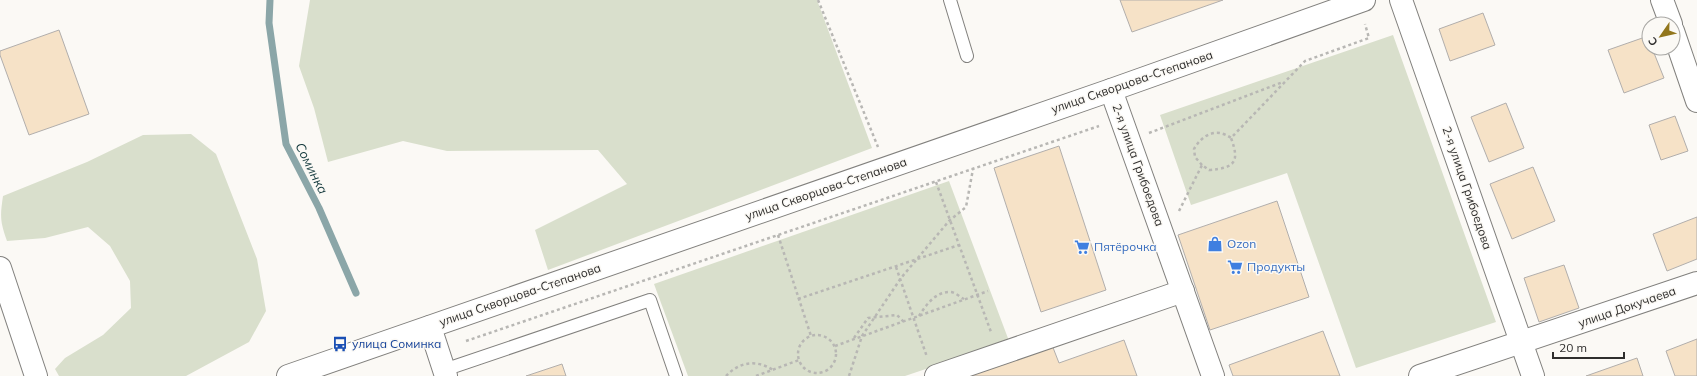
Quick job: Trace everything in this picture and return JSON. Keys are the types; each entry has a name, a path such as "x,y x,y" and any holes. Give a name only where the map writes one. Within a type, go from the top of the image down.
{"street":[{"name":"2-я улица Грибоедова","path":"1401,0 1534,376"},
{"path":"1662,0 1667,16"},
{"name":"улица Скворцова-Степанова","path":"288,376 1111,90 1362,1"},
{"path":"1681,54 1697,101"},
{"name":"2-я улица Грибоедова","path":"1111,90 1213,376"},
{"path":"0,268 36,376"},
{"name":"улица Докучаева","path":"1420,376 1697,283"},
{"path":"932,370 998,354 1183,291"},
{"path":"430,327 443,365"}],"lane":[{"path":"950,0 967,56"},
{"path":"443,365 650,300 676,376"}],"path":[{"path":"818,0 886,168"},
{"path":"1231,138 1305,62 1369,38 1362,1"},
{"path":"1145,134 1286,81"},
{"path":"443,365 778,235 1100,126"},
{"path":"1210,133 1225,133 1231,138 1236,152 1233,162 1224,169 1209,170 1195,157 1194,149 1199,140 1210,133"},
{"path":"1177,214 1202,165"},
{"path":"849,376 862,336 901,278 949,221 966,207 973,169"},
{"path":"936,182 998,354"},
{"path":"778,235 811,336"},
{"path":"798,299 959,245"},
{"path":"896,266 932,370"},
{"path":"835,346 988,290"},
{"path":"919,316 928,303 943,293 952,292 965,299"},
{"path":"854,339 868,318 875,316 897,315 904,322"},
{"path":"822,335 832,341 835,346 836,359 828,370 815,373 808,370 799,360 798,352 800,345 811,336 822,335"},
{"path":"756,376 799,360"},
{"path":"726,376 732,369 744,363 766,366 773,370"},
{"path":"822,372 823,376"}],"green space":[{"path":"310,0 817,0 872,148 548,270 535,230 627,184 598,150 447,151 403,141 328,162 314,108 299,66"},
{"path":"1393,35 1496,322 1356,368 1287,173 1191,205 1160,115"},
{"path":"191,134 216,154 257,259 266,311 249,342 186,376 59,376 55,369 65,358 103,335 131,308 130,281 110,246 88,227 45,238 7,241 1,219 3,196 87,162 143,135"},
{"path":"949,181 1009,341 905,376 688,376 654,284"}],"building":[{"path":"1120,0 1223,0 1132,32"},
{"path":"1483,13 1495,45 1450,61 1439,29"},
{"path":"59,30 89,114 29,135 0,55 0,51"},
{"path":"1641,38 1641,56 1655,56 1664,78 1624,93 1608,50"},
{"path":"1506,103 1524,148 1489,162 1471,117"},
{"path":"1675,116 1688,151 1661,160 1649,125"},
{"path":"1059,146 1106,290 1041,312 994,168"},
{"path":"1533,167 1555,221 1512,239 1490,184"},
{"path":"1277,201 1309,297 1210,330 1178,235"},
{"path":"1697,217 1697,259 1667,271 1653,234"},
{"path":"1564,265 1579,308 1539,322 1524,278"},
{"path":"1323,331 1340,376 1233,376 1229,365"},
{"path":"1697,339 1697,376 1675,376 1666,351"},
{"path":"1124,340 1137,376 959,376 1052,345 1059,363"},
{"path":"1637,358 1643,376 1586,376"},
{"path":"562,364 566,376 526,376"}],"waterway":[{"name":"Соминка","path":"270,0 269,23 286,144 319,208 356,293"}],"place":[{"name":"Ozon","path":"1215,244"},
{"name":"Пятёрочка","path":"1082,247"},
{"name":"Продукты","path":"1235,267"},
{"name":"улица Соминка","path":"340,344"}]}
